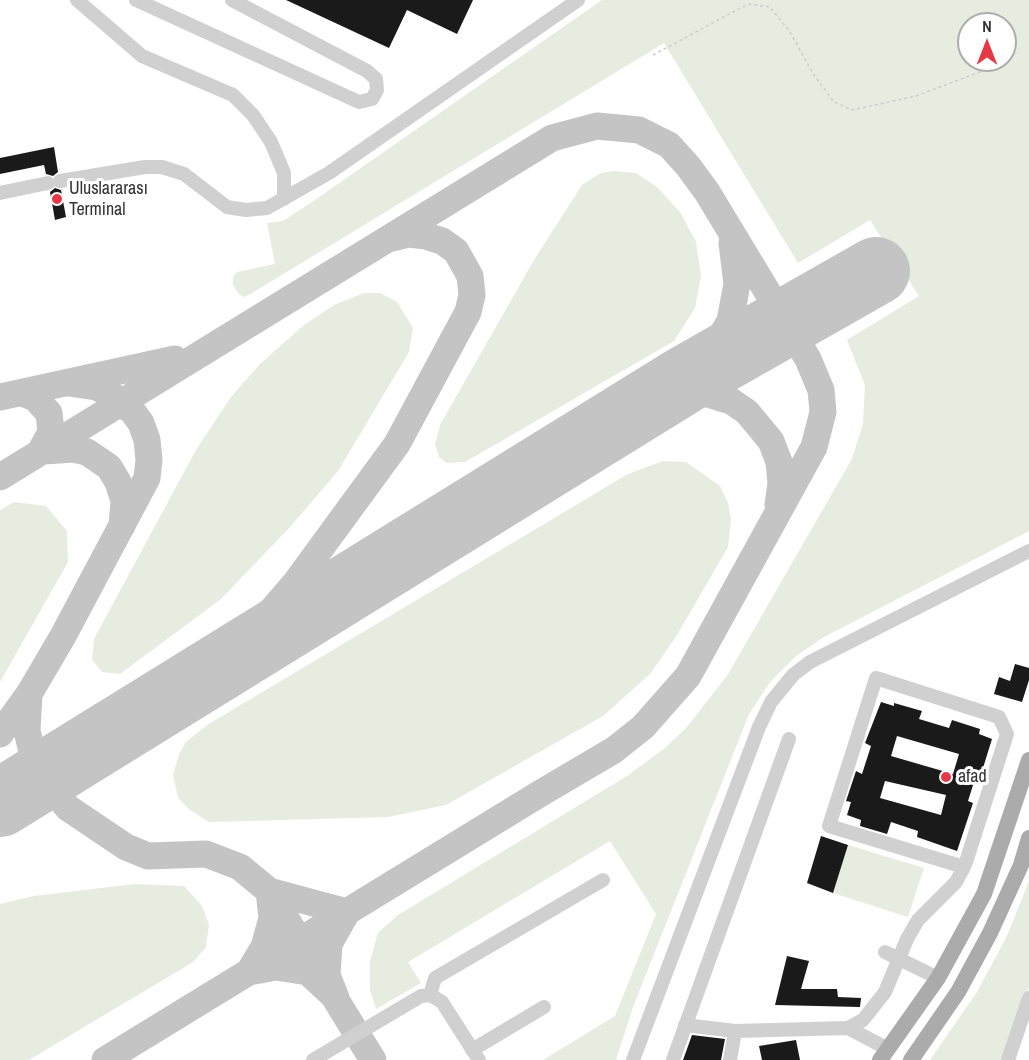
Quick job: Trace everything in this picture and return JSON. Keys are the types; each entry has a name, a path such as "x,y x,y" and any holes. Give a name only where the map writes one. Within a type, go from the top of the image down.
{"main road":[{"path":"884,1054 940,975 984,894 1029,760"},
{"path":"911,1060 962,985 990,933 1021,864 1029,837"},
{"path":"940,975 962,985"}],"lane":[{"path":"77,0 142,56 233,95 253,115 271,142 284,173 284,199"},
{"path":"136,0 359,102 372,99 377,90 376,79 367,71 232,0"},
{"path":"0,193 145,167 162,167 184,174 226,207 246,210 267,208 339,166 578,0"},
{"path":"633,1060 759,727 771,702 793,675 810,662 1029,551"},
{"path":"685,1025 735,1031 848,1028 863,1020 885,992 907,939 918,920 956,882 964,867 1007,734 999,717 876,678 829,826 964,867"},
{"path":"673,1060 789,740"},
{"path":"430,995 435,978 603,880"},
{"path":"885,952 940,975"},
{"path":"313,1060 422,996 430,995 442,1002 475,1055 544,1007"},
{"path":"1008,1060 1024,1032 1029,998"},
{"path":"848,1028 884,1054"},
{"path":"730,1060 735,1031"}],"path":[{"path":"653,55 748,4 770,7 790,32 814,75 834,102 852,110 916,96 979,72"}],"shaded area":[{"path":"602,0 1029,0 1029,531 824,637 796,656 770,682 749,714 633,1007 616,1060 543,1060 615,1016 656,914 610,841 408,962 421,983 376,1009 370,990 370,961 378,933 398,915 627,776 665,748 686,728 727,676 852,459 863,424 865,385 847,340 919,296 870,220 798,263 664,43 244,297 233,285 233,277 237,272 275,264 267,223 283,221"},
{"path":"614,171 636,173 657,187 680,212 696,242 701,276 695,308 674,341 465,462 447,463 439,457 435,444 440,425 534,260 582,185 601,173"},
{"path":"364,293 380,293 397,302 413,328 409,352 338,471 290,527 221,599 120,674 102,672 92,660 94,639 196,450 231,397 260,364 304,325 334,305"},
{"path":"663,461 686,462 720,486 728,503 731,520 728,547 677,635 650,674 603,716 446,805 388,817 209,822 190,810 178,798 173,775 179,754 186,742 207,725 628,474"},
{"path":"14,502 46,506 67,531 68,562 0,682 0,510"},
{"path":"848,845 924,868 908,917 833,893"},
{"path":"1029,881 1029,987 1005,1060 930,1060 977,992 1007,936"},
{"path":"135,884 184,886 202,906 209,925 206,947 193,962 29,1060 0,1060 0,904 34,896"}],"building":[{"path":"286,0 473,0 457,34 407,10 389,48"},
{"name":"Uluslararası Terminal","path":"54,147 58,172 53,176 46,174 44,165 0,174 0,158"},
{"path":"55,188 61,190 66,217 55,220 50,192"},
{"path":"1015,664 1029,668 1029,680 1022,702 994,694 999,677 1010,681"},
{"name":"afad","path":"881,702 894,706 894,703 922,711 919,719 949,728 952,720 980,729 979,734 992,739 978,784 974,782 968,801 973,803 957,851 917,837 918,831 891,822 887,834 860,826 861,820 847,815 851,802 846,801 856,771 862,774 871,746 865,743","holes":["897,736 959,754 953,774 891,756","885,781 946,795 941,815 880,798"]},
{"path":"821,836 848,845 833,893 807,883"},
{"path":"787,956 809,961 801,989 837,989 838,997 861,998 860,1007 775,1005"},
{"path":"692,1035 725,1039 721,1060 683,1060"},
{"path":"796,1040 800,1060 762,1060 759,1046"}],"taxiway":[{"path":"0,477 552,138 597,126 639,130 669,145 688,166 707,192 808,359 821,390 823,412 814,447 688,676 643,727 614,750 105,1060"},
{"path":"224,666 296,582 397,444 468,312 472,295 470,276 456,251 442,241 426,236 409,234 393,238"},
{"path":"663,393 686,379 707,360 730,321 737,284 732,243"},
{"path":"0,397 175,359"},
{"path":"0,734 29,694 63,636 147,478 149,460 147,440 141,423 133,412 109,393 96,387 69,383"},
{"path":"22,393 35,398 49,413 51,432 40,452"},
{"path":"642,407 668,396 691,393 708,394 731,401 747,412 771,441 779,462 781,483 778,505"},
{"path":"44,451 73,449 87,452 109,467 118,482 124,501 122,526"},
{"path":"29,694 27,731 34,760 42,777 68,808 126,847 148,856 206,854 240,867 269,891 373,1060"},
{"path":"269,891 347,912 329,944 327,975 336,998 308,972 276,967 249,972 264,947 272,918 269,891"}],"runway":[{"path":"0,803 686,379 876,271"}],"place":[{"name":"Uluslararası Terminal","path":"57,199"},
{"name":"afad","path":"946,777"}]}
